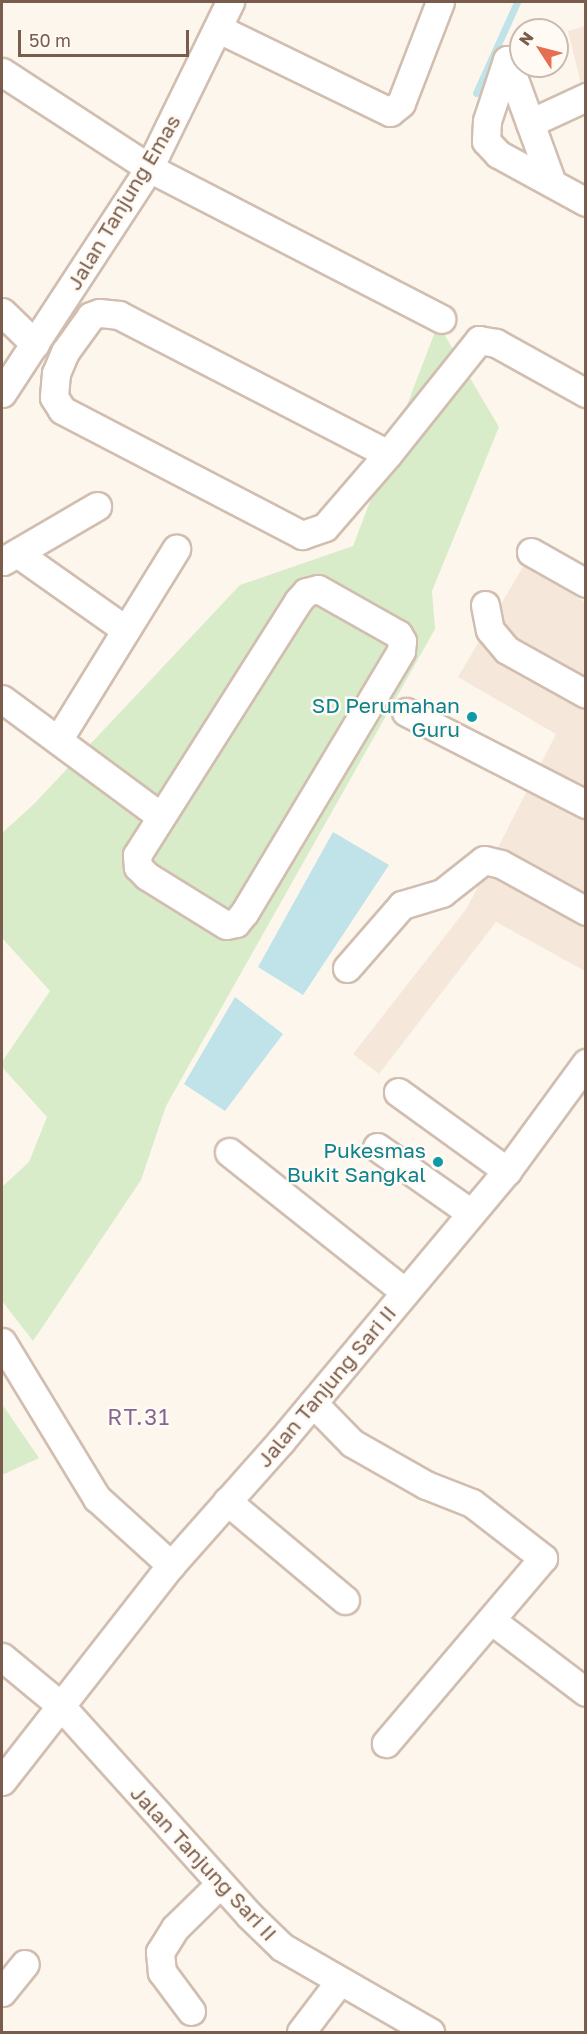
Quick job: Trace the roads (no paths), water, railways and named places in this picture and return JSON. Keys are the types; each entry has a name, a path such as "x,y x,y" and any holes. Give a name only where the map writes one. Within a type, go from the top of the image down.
{"street":[{"name":"Jalan Tanjung Emas","path":"2,393 149,168 219,29 230,2"},
{"path":"219,29 390,112 401,103 440,2"},
{"path":"552,183 507,60 488,121 486,141 498,154 585,202"},
{"path":"2,72 149,168 441,319"},
{"path":"530,123 585,97"},
{"path":"2,312 35,344"},
{"path":"388,454 119,315 99,313 91,316 65,352 56,373 54,397 62,410 296,535 311,535 325,527 388,454 479,340 496,344 585,393"},
{"path":"98,506 9,557 126,630"},
{"path":"58,741 176,549"},
{"path":"531,552 585,583"},
{"path":"318,589 325,592 400,637 401,651 236,923 220,923 138,867 140,847 160,816 306,592 318,589"},
{"path":"485,605 490,630 507,650 585,694"},
{"path":"2,699 160,816"},
{"path":"406,712 585,804"},
{"path":"347,968 402,905 442,893 483,860 501,864 585,911"},
{"name":"Jalan Tanjung Sari II","path":"2,1781 171,1565 313,1403 507,1171 585,1063"},
{"path":"398,1092 507,1171"},
{"path":"377,1147 471,1214"},
{"path":"229,1152 405,1292"},
{"path":"5,1348 29,1383 72,1464 97,1498 171,1565"},
{"path":"313,1403 352,1443 426,1485 472,1503 543,1558 386,1743"},
{"path":"227,1502 345,1600"},
{"path":"491,1620 585,1692"},
{"path":"2,1657 60,1705"},
{"name":"Jalan Tanjung Sari II","path":"60,1705 220,1884 282,1947 339,1982 430,2032"},
{"path":"191,2012 162,1972 160,1952 175,1928 220,1884"},
{"path":"2,1992 26,1964"},
{"path":"301,2032 339,1982"}],"water":[{"path":"333,832 389,865 303,995 258,967"},
{"path":"235,997 283,1034 225,1111 184,1084"}],"waterway":[{"path":"476,93 517,2"}],"place":[{"name":"SD Perumahan Guru","path":"472,717"},
{"name":"Pukesmas Bukit Sangkal","path":"438,1162"}],"district":[{"name":"RT.31","path":"139,1417"}]}
